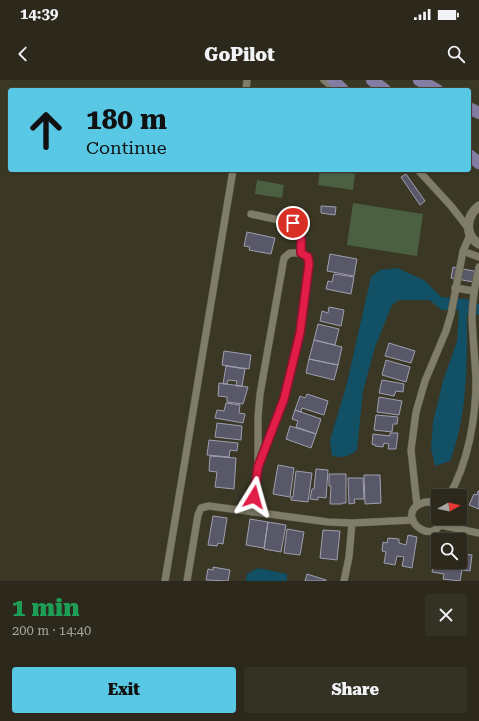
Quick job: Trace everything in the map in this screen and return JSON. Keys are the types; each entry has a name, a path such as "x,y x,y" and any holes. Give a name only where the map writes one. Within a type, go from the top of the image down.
{"main road":[{"path":"333,80 341,88"},
{"path":"372,80 382,88"},
{"path":"419,80 433,88"},
{"path":"471,157 479,163"}],"street":[{"path":"324,80 334,88"},
{"path":"165,581 232,172"},
{"path":"420,172 451,206 474,241 479,244"},
{"path":"417,506 413,482 411,450 416,412 425,381 446,331 451,314 463,252 469,232 469,220 473,211 479,206"},
{"path":"251,214 293,223 298,226 300,233 301,253"},
{"path":"463,252 479,257"},
{"path":"252,512 258,467 258,417 260,394 284,258 290,253 301,253 308,257 309,264 300,333 284,399 258,467"},
{"path":"453,489 465,460 472,425 476,381 472,317 474,291 479,267"},
{"path":"455,291 474,291"},
{"path":"431,502 421,503 417,506 412,515 413,520 422,531 432,531 437,525"},
{"path":"187,581 198,515 201,508 209,506 304,519 352,523 413,520"},
{"path":"344,581 349,557 352,523"},
{"path":"454,525 479,533"}],"green space":[{"path":"320,172 342,172 355,174 353,190 318,185"},
{"path":"257,180 284,185 282,198 255,194"},
{"path":"353,203 423,214 417,256 347,245"}],"water":[{"path":"397,268 424,280 441,297 466,299 479,304 479,315 467,314 465,389 456,443 450,461 435,466 431,448 433,422 443,381 457,341 459,310 442,310 429,300 399,300 392,305 375,347 363,391 357,450 345,456 332,456 330,440 346,387 371,277 380,270"},
{"path":"258,568 287,574 287,581 246,581 247,574"}],"building":[{"path":"406,174 425,201 420,205 401,177"},
{"path":"321,206 336,207 335,215 321,213"},
{"path":"247,232 275,238 271,254 249,250 250,247 244,246"},
{"path":"330,254 357,259 354,276 327,271"},
{"path":"453,267 479,272 479,283 451,278"},
{"path":"334,274 354,277 351,294 326,289 328,281 332,282"},
{"path":"329,307 344,310 341,326 320,321 322,311 328,313"},
{"path":"318,324 339,329 335,345 314,340"},
{"path":"314,340 342,347 338,365 309,359"},
{"path":"389,343 415,351 411,363 385,356"},
{"path":"224,351 251,355 249,369 222,365"},
{"path":"309,359 338,365 334,380 306,373"},
{"path":"386,360 410,367 406,382 382,375"},
{"path":"226,366 245,369 242,386 236,386 237,381 228,380 227,384 223,384"},
{"path":"382,380 404,384 403,392 396,391 394,396 379,393"},
{"path":"219,383 248,387 243,404 227,402 227,397 218,396"},
{"path":"307,394 328,401 324,415 302,408 301,412 295,410 300,396 305,398"},
{"path":"379,397 402,401 399,415 377,412"},
{"path":"226,403 240,405 239,413 245,414 243,423 215,418 217,410 224,411"},
{"path":"295,410 321,419 316,434 296,427 298,421 292,419"},
{"path":"376,415 398,417 397,424 393,424 392,432 374,430"},
{"path":"217,423 242,426 241,440 215,437"},
{"path":"290,426 316,434 311,448 286,439"},
{"path":"390,433 398,433 396,449 388,449 389,444 384,443 383,447 372,444 373,434 390,436"},
{"path":"209,440 238,443 237,451 230,450 229,457 207,455"},
{"path":"210,456 236,458 234,489 215,487 217,472 209,471"},
{"path":"278,465 294,468 290,497 273,494"},
{"path":"316,469 328,470 326,498 318,497 318,500 310,499 312,489 314,489"},
{"path":"296,471 312,473 308,502 291,500 291,497 293,497"},
{"path":"329,474 346,474 346,503 330,504 331,486 329,486"},
{"path":"364,475 380,475 381,503 365,504"},
{"path":"348,478 363,478 364,499 354,499 355,503 349,504"},
{"path":"478,491 479,509 469,505 474,494 477,495"},
{"path":"213,516 227,518 223,544 218,543 217,546 208,545"},
{"path":"250,519 268,522 264,548 246,545"},
{"path":"268,522 286,525 281,552 264,549"},
{"path":"287,529 304,532 300,555 284,553"},
{"path":"323,530 340,531 337,560 320,558"},
{"path":"408,535 417,537 412,568 402,566 404,557 397,556 395,565 384,563 386,552 382,551 383,542 387,543 388,538 399,539 399,543 406,545"},
{"path":"467,554 472,555 470,571 462,570 460,581 443,579 444,574 432,572 433,569 467,569"},
{"path":"213,567 230,570 228,581 206,580 208,569 213,570"},
{"path":"307,574 326,580 326,581 305,581"}],"route":[{"path":"254,497 258,467 284,399 300,333 309,264 308,257 301,253 300,233 298,226 293,223"}]}
